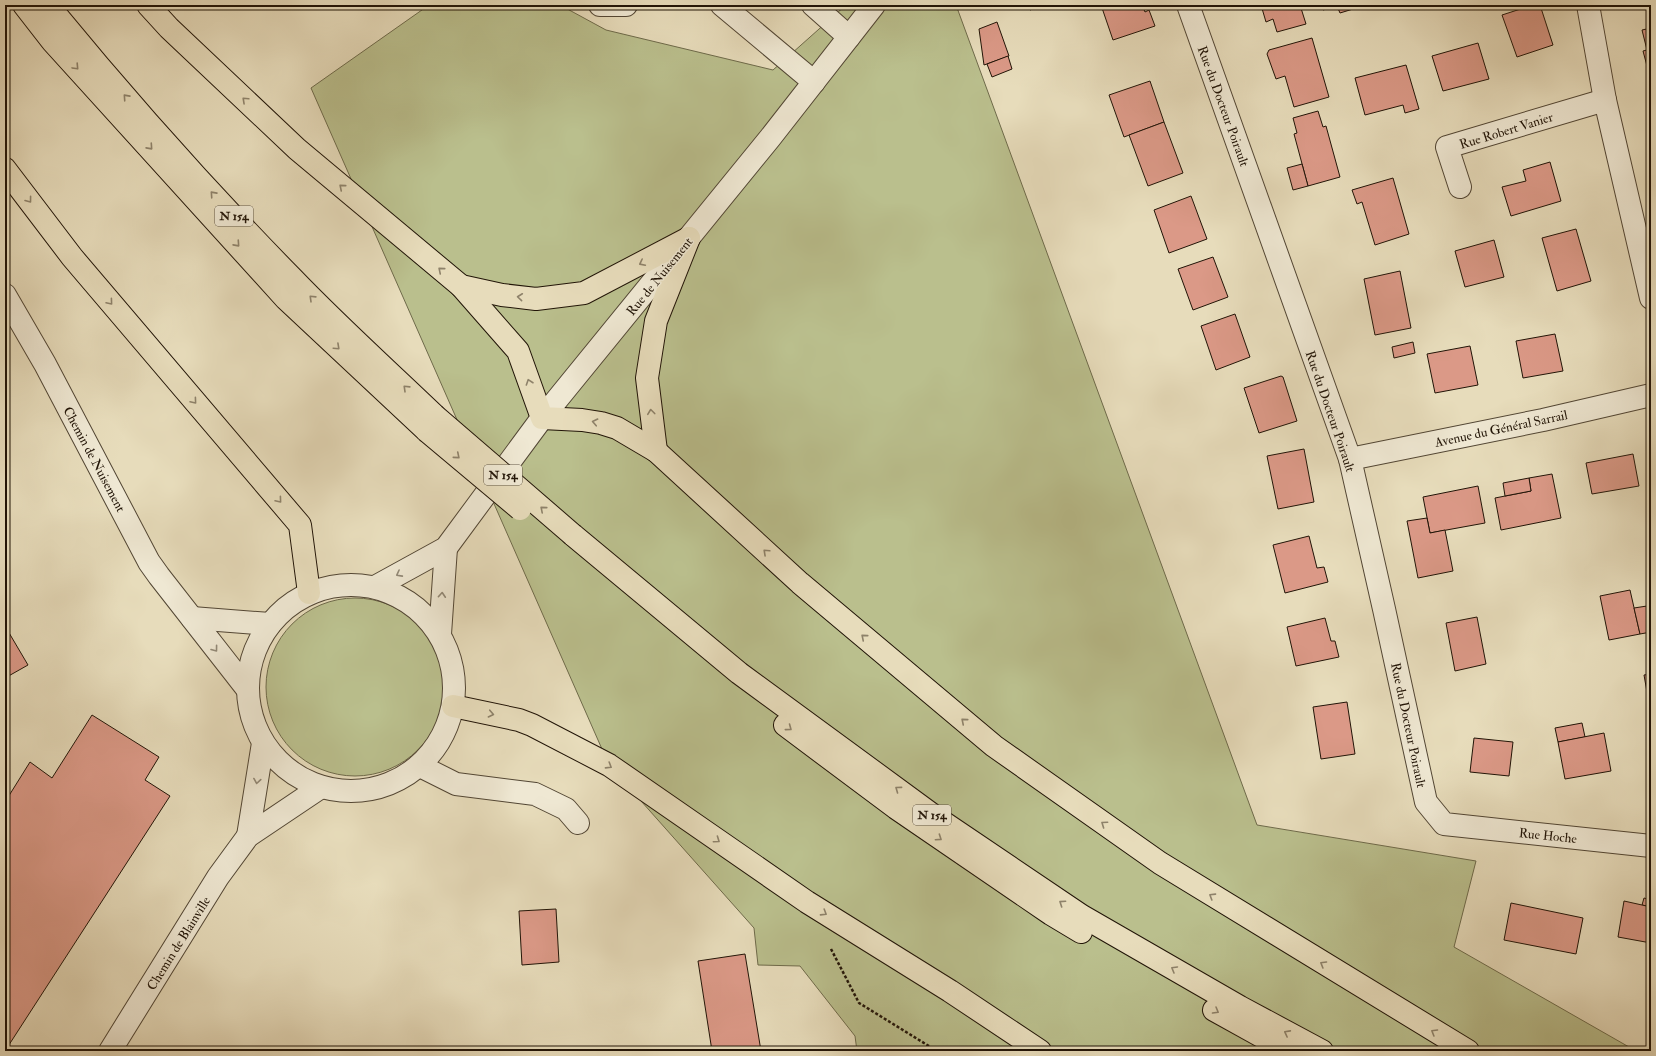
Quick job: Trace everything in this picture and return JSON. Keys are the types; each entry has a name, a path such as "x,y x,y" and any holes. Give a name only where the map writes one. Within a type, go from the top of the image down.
{"main road":[{"path":"14,5 52,41"},
{"name":"N 154","path":"24,5 52,41 286,299 568,540 744,694 896,808 1051,914 1288,1051"},
{"name":"N 154","path":"48,5 96,64 288,274 431,423"},
{"path":"148,5 175,33 297,149 461,286 518,351 542,418 582,420 601,423 616,428 656,451 800,583 994,746 1160,863 1468,1051"},
{"path":"5,169 72,257 300,525 309,593"},
{"path":"461,286 502,295 536,299 584,293 689,238"},
{"path":"656,451 647,378 656,321 689,238"},
{"name":"N 154","path":"568,540 739,673 934,816 1082,916 1240,1008 1322,1051"},
{"path":"453,706 526,723 608,765 807,902 950,991 1040,1051"}],"street":[{"path":"600,5 626,5"},
{"path":"722,5 814,82"},
{"path":"813,5 849,37"},
{"name":"Rue de Nuisement","path":"375,587 446,548 542,418 689,238 874,5"},
{"name":"Rue du Docteur Poirault","path":"1188,5 1350,459 1426,802 1444,824"},
{"path":"1588,5 1605,100 1651,298"},
{"name":"Rue Robert Vanier","path":"1460,188 1447,147 1605,100"},
{"name":"Chemin de Nuisement","path":"5,295 45,364 149,562 248,690"},
{"name":"Avenue du Général Sarrail","path":"1350,459 1543,420 1651,395"},
{"path":"440,634 446,548"},
{"path":"342,584 375,587 400,596 417,608 440,634 450,656 454,681 453,706 441,739 420,766 390,784 356,792 321,787 298,777 284,766 263,743 252,716 248,690 252,658 264,631 270,624 284,609 309,593 342,584"},
{"path":"192,618 270,624"},
{"name":"Chemin de Blainville","path":"248,836 263,743"},
{"path":"420,766 456,784 535,794 566,809 578,823"},
{"name":"Chemin de Blainville","path":"110,1051 218,877 248,836 321,787"},
{"name":"Rue Hoche","path":"1444,824 1651,846"}],"path":[{"path":"828,942 859,1003 937,1051"}],"green space":[{"path":"429,5 560,5 606,30 773,70 846,5 956,5 1257,825 1476,861 1454,947 1636,1051 857,1051 855,1036 800,966 758,965 754,928 609,765 311,88"},
{"path":"346,598 364,598 381,601 397,608 412,618 424,630 434,645 441,661 444,687 443,704 438,721 424,744 412,756 397,766 381,773 364,776 346,776 329,773 313,766 298,756 286,744 276,729 269,713 266,696 266,678 269,661 276,645 286,630 298,618 313,608 329,601"}],"building":[{"path":"1029,5 1041,5 1042,6 1030,10"},
{"path":"1101,5 1142,5 1145,12 1149,10 1155,26 1113,40"},
{"path":"1261,5 1300,5 1306,24 1277,32 1273,19 1266,22"},
{"path":"1321,5 1366,5 1340,13 1337,6 1323,10"},
{"path":"1533,5 1540,5 1553,45 1517,57 1502,15"},
{"path":"997,22 1009,56 984,65 979,29"},
{"path":"1651,28 1651,81 1643,51 1647,50 1642,30"},
{"path":"1312,38 1329,97 1294,107 1285,76 1276,79 1267,54 1269,50"},
{"path":"1478,43 1489,79 1443,91 1432,56"},
{"path":"1008,56 1012,69 992,77 987,64"},
{"path":"1406,65 1419,109 1405,113 1403,105 1365,115 1355,78"},
{"path":"1150,81 1164,122 1124,137 1109,95"},
{"path":"1318,111 1323,127 1326,126 1340,177 1308,186 1294,134 1297,133 1293,118"},
{"path":"1164,122 1183,173 1148,186 1129,135"},
{"path":"1550,162 1561,201 1511,216 1502,187 1526,181 1523,170"},
{"path":"1302,164 1308,186 1293,190 1287,168"},
{"path":"1393,178 1409,234 1375,245 1362,202 1357,204 1352,190"},
{"path":"1191,196 1207,239 1169,253 1154,210"},
{"path":"1576,229 1591,281 1557,291 1542,238"},
{"path":"1494,240 1504,277 1465,287 1455,251"},
{"path":"1213,257 1228,297 1193,310 1178,269"},
{"path":"1400,271 1411,328 1375,335 1364,279"},
{"path":"1235,314 1250,357 1216,370 1201,326"},
{"path":"1555,334 1563,371 1523,378 1516,341"},
{"path":"1413,342 1415,353 1394,358 1392,347"},
{"path":"1470,346 1478,385 1435,393 1427,354"},
{"path":"1281,376 1283,377 1297,421 1259,433 1244,388"},
{"path":"1304,449 1314,502 1278,509 1267,456"},
{"path":"1633,454 1639,486 1592,494 1586,463"},
{"path":"1552,474 1561,518 1501,530 1495,498 1531,491 1529,478"},
{"path":"1529,478 1531,491 1505,496 1503,483"},
{"path":"1478,486 1485,523 1430,533 1423,497"},
{"path":"1427,518 1430,533 1445,530 1453,571 1418,578 1407,521"},
{"path":"1651,523 1651,537 1649,524"},
{"path":"1309,536 1317,568 1324,567 1328,582 1285,593 1273,545"},
{"path":"1630,590 1640,634 1609,640 1600,596"},
{"path":"1647,606 1651,632 1640,634 1634,608"},
{"path":"1477,617 1486,664 1455,671 1446,623"},
{"path":"1325,618 1331,641 1335,641 1339,657 1296,666 1287,627"},
{"path":"5,626 28,665 5,678"},
{"path":"1651,674 1651,709 1650,709 1644,675"},
{"path":"1347,702 1355,754 1321,759 1313,707"},
{"path":"92,715 159,757 145,780 170,796 5,1051 5,802 30,762 52,778"},
{"path":"1582,723 1585,737 1558,742 1555,728"},
{"path":"1604,733 1611,771 1565,779 1558,742"},
{"path":"1474,738 1513,742 1509,776 1470,772"},
{"path":"1644,898 1651,900 1651,907 1642,905"},
{"path":"1624,901 1651,907 1651,943 1618,937"},
{"path":"1511,903 1583,918 1576,954 1504,940"},
{"path":"556,909 559,962 522,965 519,911"},
{"path":"745,954 761,1051 712,1051 698,961"}]}
